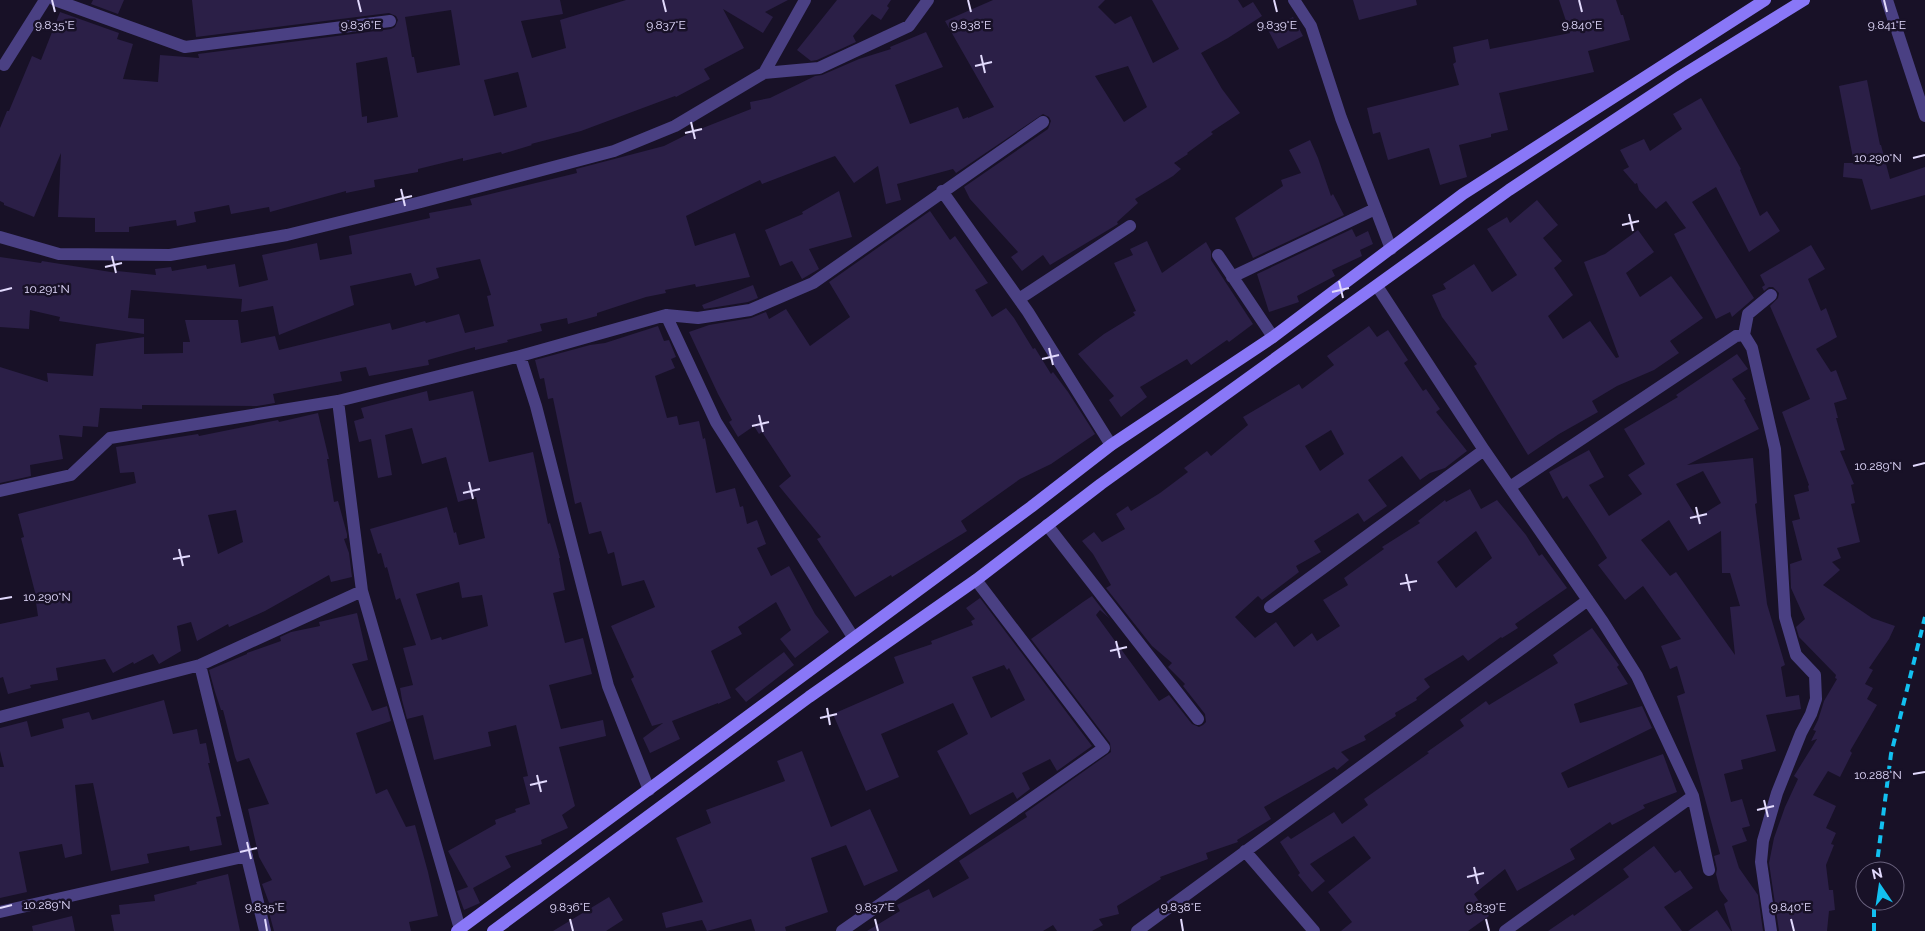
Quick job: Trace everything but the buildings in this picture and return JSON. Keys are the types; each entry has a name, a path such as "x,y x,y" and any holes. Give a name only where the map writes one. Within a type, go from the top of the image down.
{"street":[{"path":"1,67 45,0"},
{"path":"55,0 185,47 390,21"},
{"path":"764,73 806,0"},
{"path":"0,237 59,254 170,256 287,235 421,202 614,151 675,126 764,73 819,68 909,26 928,0"},
{"path":"1294,0 1311,26 1341,118 1391,249"},
{"path":"338,401 362,591 458,930 1031,507 1111,445 1273,337 1463,194 1765,0"},
{"path":"493,931 808,697 976,580 1109,478 1538,170 1681,76 1804,0"},
{"path":"1887,0 1925,116"},
{"path":"1672,60 1681,76"},
{"path":"0,491 70,475 110,438 338,401 520,356 666,315 698,318 750,310 813,283 1043,122"},
{"path":"942,191 1019,299 1111,445"},
{"path":"1232,277 1376,209"},
{"path":"1019,299 1130,226"},
{"path":"1218,255 1273,337"},
{"path":"1377,286 1484,450 1588,600 1637,676 1693,796 1709,870"},
{"path":"1771,295 1748,314 1744,335 1752,348 1775,449 1785,617 1796,655 1815,675 1816,699 1777,793 1763,841 1761,862 1771,931"},
{"path":"666,315 716,422 853,637"},
{"path":"1510,487 1736,336 1744,335"},
{"path":"520,356 538,416 608,686 649,790"},
{"path":"1270,607 1484,450"},
{"path":"1047,525 1198,719"},
{"path":"842,931 1104,748 976,580"},
{"path":"0,717 200,665 362,591"},
{"path":"1137,931 1588,600"},
{"path":"200,665 265,931"},
{"path":"1505,931 1693,796"},
{"path":"1245,851 1314,931"},
{"path":"0,912 247,856"}],"railway":[{"path":"1877,861 1891,754 1925,617"},
{"path":"1874,911 1874,931"}]}
